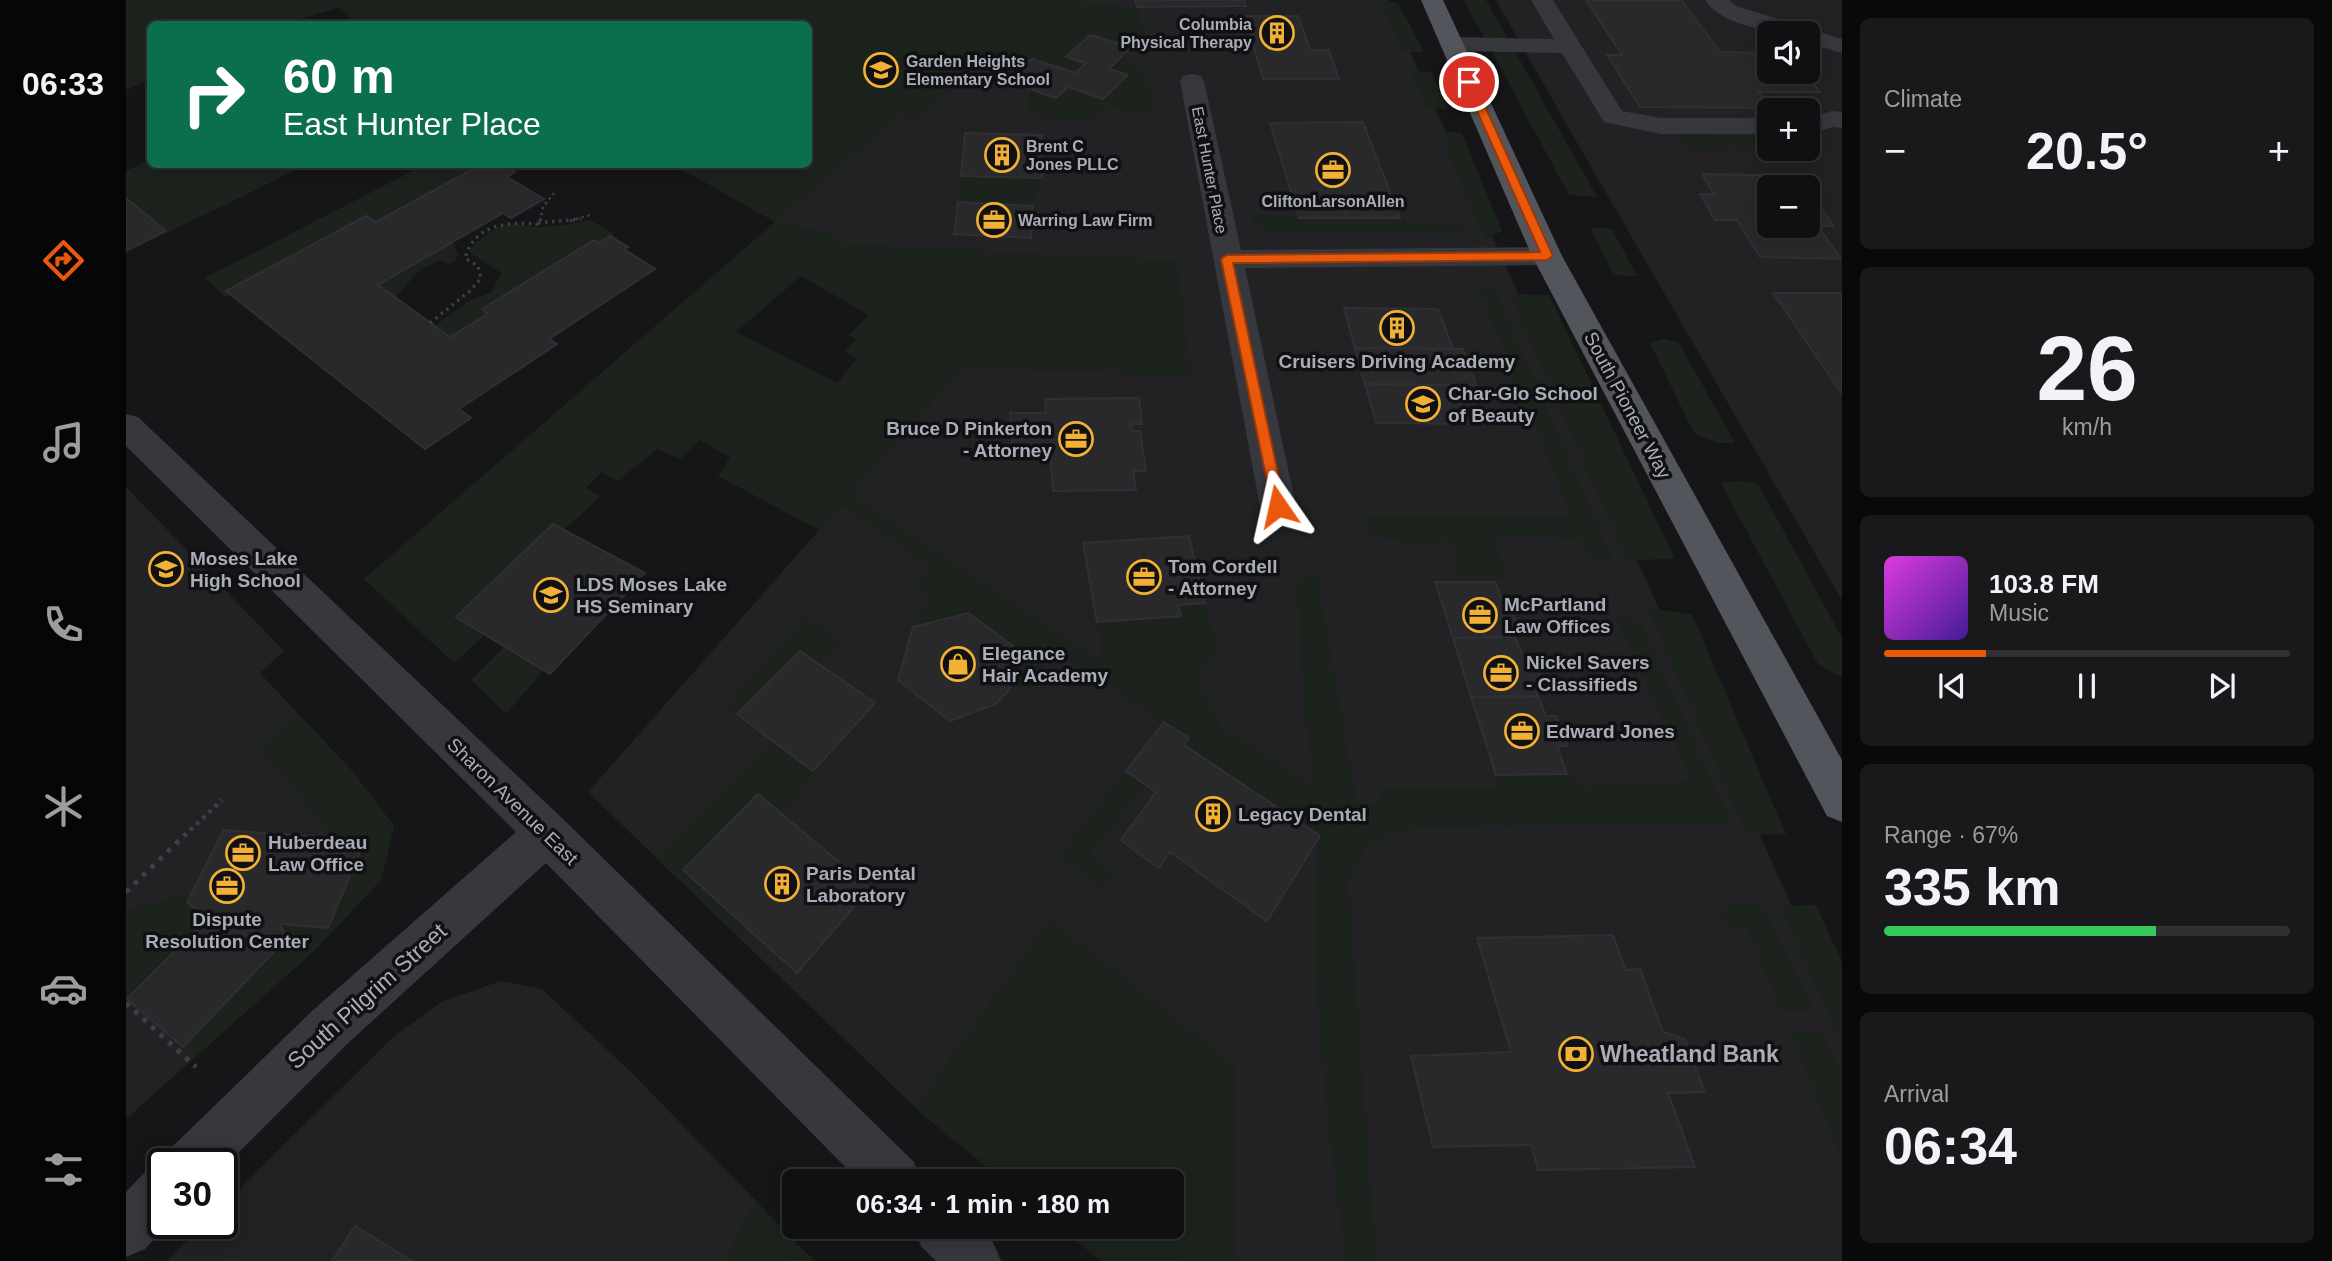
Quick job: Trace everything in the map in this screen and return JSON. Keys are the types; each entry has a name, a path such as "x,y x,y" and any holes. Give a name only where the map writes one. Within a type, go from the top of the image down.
{"main road":[{"name":"South Pioneer Way","path":"1432,0 1547,256 1842,802"}],"street":[{"path":"1542,0 1613,117 1661,126 1757,126"},
{"path":"1716,0 1728,11 1760,21"},
{"path":"1820,40 1842,46"},
{"path":"1452,44 1570,46"},
{"name":"East Hunter Place","path":"1192,81 1278,506"},
{"path":"1820,124 1842,120"},
{"name":"East Hunter Place","path":"1227,259 1547,256"},
{"name":"Sharon Avenue East","path":"126,426 547,833 883,1169"},
{"name":"South Pilgrim Street","path":"207,1148 329,1028 547,833"},
{"path":"126,1230 147,1208"},
{"path":"952,1239 974,1261"}],"path":[{"path":"537,223 542,218 543,207 554,193"},
{"path":"430,323 471,290 481,278 478,266 465,258 467,246 476,235 508,222 579,220 590,215"},
{"path":"126,892 222,800"},
{"path":"126,1003 196,1067"}],"shaded area":[{"path":"126,0 1048,0 1137,7 1147,40 1131,47 1090,35 1067,56 1086,63 1075,73 1032,59 1019,70 986,56 917,121 901,115 776,222 825,232 842,243 1177,261 1192,376 962,368 851,494 1102,661 1097,622 1178,605 1205,603 1218,651 1197,676 1222,727 1314,787 1304,707 1297,582 1316,571 1357,802 1378,806 1380,788 1498,787 1496,775 1567,774 1577,777 1581,787 1691,781 1616,616 1639,619 1732,825 1419,827 1369,843 1348,879 1376,1261 1345,1261 1326,1102 1317,996 1315,942 1320,836 1184,745 1188,738 1050,650 1028,694 1010,684 1017,649 968,613 913,627 931,599 916,586 932,569 841,505 819,530 718,476 730,457 699,440 680,459 657,449 618,481 602,472 586,488 601,496 564,530 553,524 456,617 485,635 454,663 364,579 775,222 679,168 812,168 812,21 353,21 338,8 293,21 147,21 147,81 126,90","holes":["801,276 869,315 848,335 856,339 845,352 857,359 837,383 736,332"]},
{"path":"387,0 1387,0 1842,1019 1842,1261 1101,1261 1074,1239 1184,1239 1184,1169 989,1169 923,1115 588,792 962,368 775,222 806,168 812,168 812,21 755,21"},
{"path":"1464,0 1486,0 1597,197 1569,195"},
{"path":"1496,0 1842,0 1842,600 1572,134"},
{"path":"1381,2 1398,3 1424,52 1402,52"},
{"path":"1122,56 1139,61 1135,66 1149,77 1151,112 1110,108 1089,120 1032,117 1027,112 1030,89 1056,98 1068,87 1127,75 1109,69"},
{"path":"1410,71 1431,72 1448,109 1426,108"},
{"path":"1439,131 1462,133 1502,231 1485,240"},
{"path":"1677,135 1757,136 1757,149 1687,150"},
{"path":"147,161 147,168 300,168 167,233 126,199 126,171"},
{"path":"418,168 476,168 376,222 366,216 227,290 230,294 226,297 205,278"},
{"path":"961,176 1042,178 1033,206 958,202"},
{"path":"1249,213 1299,218 1400,218 1407,222 1464,226 1472,234 1271,233 1255,227"},
{"path":"590,220 614,234 599,243 593,240 482,309 488,314 450,337 435,326 467,302 492,292 501,273 469,252 488,233 507,225 543,227"},
{"path":"1591,229 1612,229 1637,276 1614,275"},
{"path":"453,242 458,255 454,262 449,264 439,260 420,270 395,297 378,285"},
{"path":"1478,288 1495,290 1614,562 1594,556 1580,540 1494,535 1506,577 1495,582 1460,582 1453,541 1406,543 1364,533 1361,515 1572,517"},
{"path":"1509,294 1549,295 1675,559 1627,560"},
{"path":"1664,339 1679,343 1735,443 1718,443 1694,433 1650,343"},
{"path":"1739,481 1758,484 1842,638 1842,677 1818,664 1721,483"},
{"path":"126,487 284,651 260,673 353,772 394,826 381,880 315,950 126,1119"},
{"path":"1648,609 1692,614 1786,835 1746,834"},
{"path":"806,616 841,641 822,666 800,652 737,714 723,710"},
{"path":"504,647 544,670 506,714 471,680"},
{"path":"296,711 353,772 394,826 381,880 315,950 194,1058 183,1047 287,939 280,924 364,840 333,837 260,748"},
{"path":"774,742 818,774 781,814 747,927 739,937 655,857"},
{"path":"1126,771 1147,785 1091,852 1115,874 1102,890 1059,855"},
{"path":"192,893 187,902 208,918 127,999 126,909"},
{"path":"1723,905 1763,906 1816,1013 1782,1013 1746,927 1721,925"},
{"path":"1816,905 1842,962 1842,1045 1779,906"},
{"path":"1049,918 1236,1065 1237,1261 1101,1261 1074,1239 1184,1239 1184,1169 989,1169 915,1108"},
{"path":"501,981 542,989 632,1073 782,1228 782,1239 793,1239 814,1261 167,1261 189,1239 238,1239 238,1190 393,1037 443,1001"},
{"path":"1790,1033 1824,1034 1842,1077 1842,1161"},
{"path":"755,1201 782,1228 782,1239 792,1239 814,1261 724,1261"}],"building":[{"path":"1135,0 1244,0 1246,6 1137,7"},
{"path":"1586,0 1681,0 1720,52 1757,53 1757,84 1813,84 1820,92 1758,92 1763,98 1757,98 1757,108 1640,107 1607,55 1622,55"},
{"name":"Columbia Physical Therapy","path":"1245,16 1298,16 1310,50 1329,50 1339,79 1263,79"},
{"path":"1090,35 1131,47 1109,69 1128,75 1103,99 1068,87 1056,98 1007,81 1032,59 1075,73 1086,63 1066,57"},
{"name":"CliftonLarsonAllen","path":"1363,122 1400,218 1299,218 1270,123"},
{"name":"Brent C Jones PLLC","path":"965,133 1042,135 1042,178 961,176"},
{"path":"475,168 509,168 515,172 507,177 544,199 511,218 503,213 378,285 450,337 488,314 482,309 594,240 599,243 610,236 628,247 624,249 655,269 549,339 557,344 459,409 471,418 425,449 226,291 366,216 376,222"},
{"path":"1702,174 1757,175 1757,238 1820,238 1820,229 1841,259 1760,257 1737,220 1715,220 1700,194 1714,194"},
{"path":"126,198 166,231 126,251"},
{"name":"Warring Law Firm","path":"958,202 1033,206 1031,238 954,234"},
{"path":"1820,207 1834,226 1820,226"},
{"path":"1773,293 1842,293 1842,394"},
{"name":"Cruisers Driving Academy","path":"1344,308 1438,309 1453,349 1355,348"},
{"path":"1355,348 1463,349 1476,385 1365,384"},
{"name":"Char-Glo School of Beauty","path":"1365,384 1468,385 1482,424 1376,423"},
{"name":"Bruce D Pinkerton - Attorney","path":"1139,398 1142,424 1131,424 1132,431 1140,431 1146,471 1133,471 1136,490 1053,491 1050,446 1012,447 1010,413 1046,413 1045,399"},
{"name":"LDS Moses Lake HS Seminary","path":"553,524 645,573 550,674 456,617"},
{"name":"Tom Cordell - Attorney","path":"1189,536 1205,603 1178,605 1181,616 1097,622 1083,543"},
{"name":"McPartland Law Offices","path":"1435,582 1495,582 1502,600 1508,600 1520,631 1512,631 1515,637 1453,638"},
{"name":"Elegance Hair Academy","path":"968,613 1017,649 1009,690 996,704 950,721 898,680 913,627"},
{"name":"Nickel Savers - Classifieds","path":"1515,637 1524,659 1533,659 1545,688 1535,688 1538,696 1471,697 1453,638"},
{"path":"800,651 875,703 813,771 737,714"},
{"name":"Edward Jones","path":"1538,696 1546,716 1556,716 1568,746 1557,746 1567,774 1496,775 1471,697"},
{"name":"Legacy Dental","path":"1164,722 1189,738 1184,745 1320,836 1267,921 1170,852 1159,868 1121,840 1156,792 1126,771"},
{"name":"Paris Dental Laboratory","path":"758,794 870,888 797,973 683,870"},
{"path":"224,830 365,840 328,928 280,924 287,938 183,1047 127,999 208,918 187,902"},
{"name":"Wheatland Bank","path":"1613,935 1626,970 1640,969 1663,1032 1685,1039 1705,1092 1668,1093 1695,1167 1538,1170 1531,1145 1433,1147 1411,1056 1511,1052 1477,938"},
{"path":"355,1226 412,1261 332,1261"}],"place":[{"name":"Columbia Physical Therapy","path":"1277,33"},
{"name":"Garden Heights Elementary School","path":"881,70"},
{"name":"Brent C Jones PLLC","path":"1002,155"},
{"name":"CliftonLarsonAllen","path":"1333,170"},
{"name":"Warring Law Firm","path":"994,220"},
{"name":"Cruisers Driving Academy","path":"1397,328"},
{"name":"Char-Glo School of Beauty","path":"1423,404"},
{"name":"Bruce D Pinkerton - Attorney","path":"1076,439"},
{"name":"Moses Lake High School","path":"166,569"},
{"name":"Tom Cordell - Attorney","path":"1144,577"},
{"name":"LDS Moses Lake HS Seminary","path":"551,595"},
{"name":"McPartland Law Offices","path":"1480,615"},
{"name":"Elegance Hair Academy","path":"958,664"},
{"name":"Nickel Savers - Classifieds","path":"1501,673"},
{"name":"Edward Jones","path":"1522,731"},
{"name":"Legacy Dental","path":"1213,814"},
{"name":"Huberdeau Law Office","path":"243,853"},
{"name":"Paris Dental Laboratory","path":"782,884"},
{"name":"Dispute Resolution Center","path":"227,886"},
{"name":"Wheatland Bank","path":"1576,1054"}],"route":[{"path":"1278,506 1227,259 1547,256 1469,82"}]}
